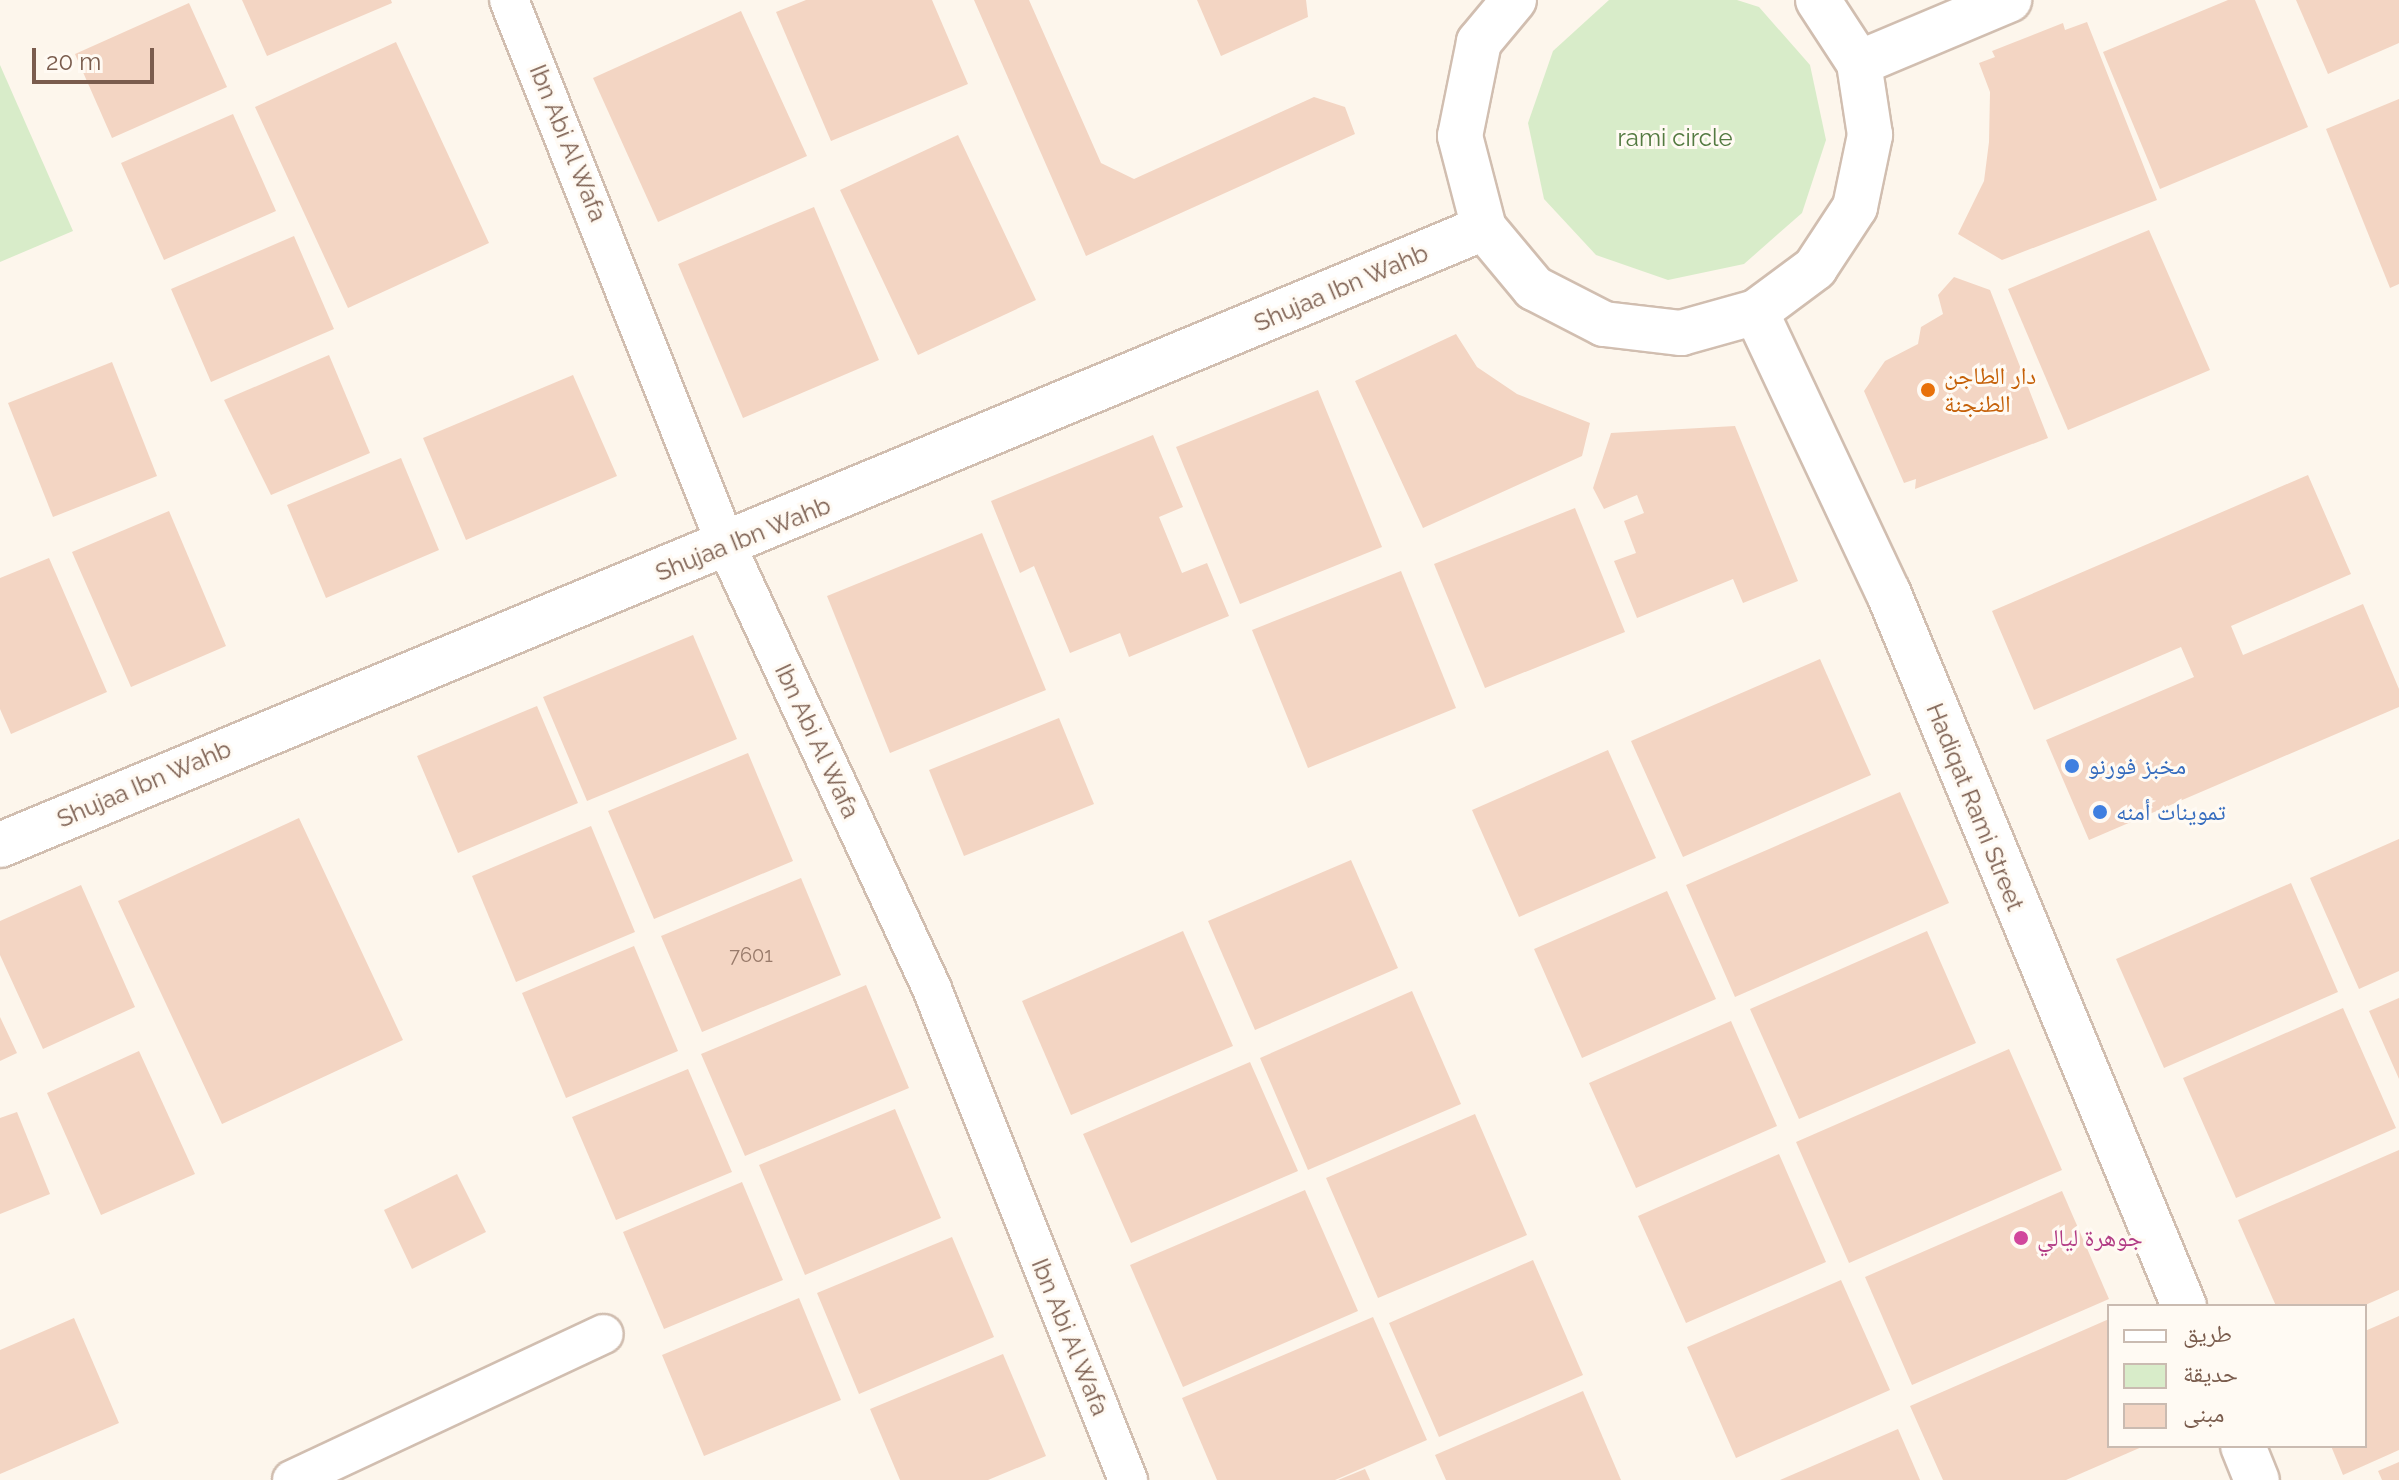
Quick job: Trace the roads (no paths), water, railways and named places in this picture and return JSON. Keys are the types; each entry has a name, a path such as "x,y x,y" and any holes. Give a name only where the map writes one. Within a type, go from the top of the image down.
{"street":[{"name":"Ibn Abi Al Wafa","path":"509,0 727,547 932,989 1128,1480"},
{"path":"1514,0 1479,42 1460,136 1484,228 1534,288 1604,324 1681,333 1756,312 1815,268 1855,207 1870,135 1859,63 1818,0"},
{"path":"1859,63 2009,0"},
{"name":"Shujaa Ibn Wahb","path":"0,845 727,547 1484,228"},
{"name":"Hadiqat Rami Street","path":"1756,312 1888,592 2183,1304"},
{"path":"292,1480 604,1334"},
{"path":"2244,1448 2257,1480"}],"place":[{"name":"دار الطاجن الطنجنة","path":"1928,390"},
{"name":"مخبز فورنو","path":"2072,766"},
{"name":"تموينات أمنه","path":"2100,812"},
{"name":"جوهرة ليالي","path":"2021,1238"}],"park label":[{"name":"rami circle","path":"1675,138"}]}
